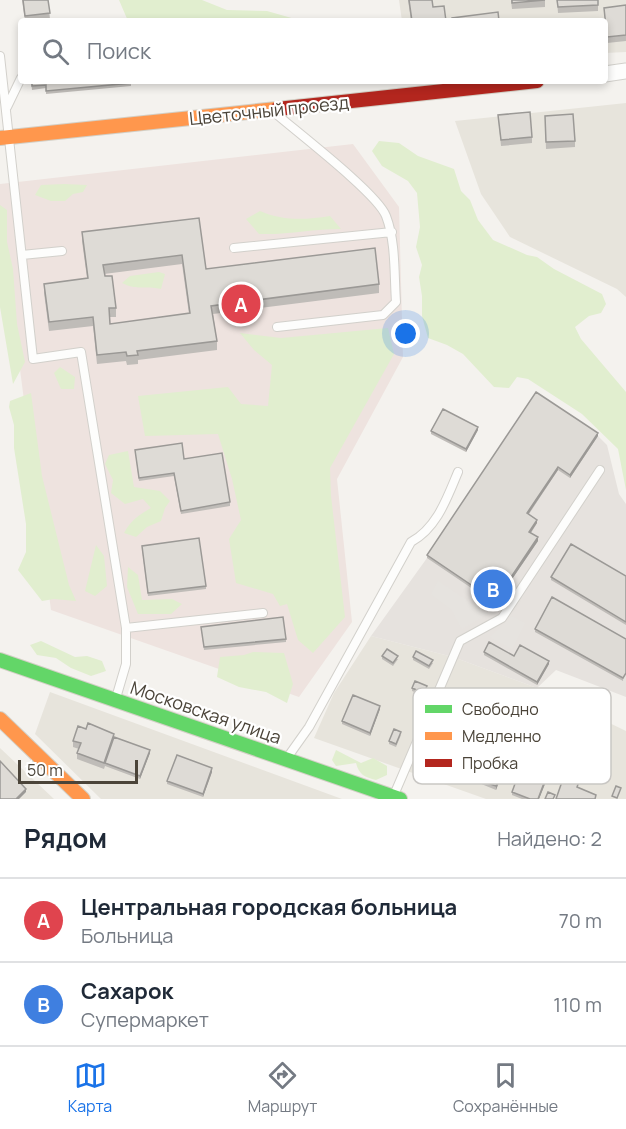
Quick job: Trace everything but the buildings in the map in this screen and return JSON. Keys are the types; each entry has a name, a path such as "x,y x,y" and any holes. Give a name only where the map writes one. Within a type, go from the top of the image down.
{"street":[{"path":"608,74 626,71"},
{"name":"Цветочный проезд","path":"4,137 509,84"},
{"name":"Московская улица","path":"0,660 397,798"},
{"path":"0,719 83,799"}],"lane":[{"path":"0,56 6,108 4,137 22,255 33,359 81,352 126,627 126,664 115,700"},
{"path":"6,108 18,84"},
{"path":"271,110 364,189 385,212 392,232 396,302 383,315 276,327"},
{"path":"234,248 392,232"},
{"path":"22,255 62,251"},
{"path":"441,688 460,641 502,618 600,470"},
{"path":"286,759 309,727 411,542 423,536 444,507 458,472"},
{"path":"126,627 263,613"},
{"path":"397,798 413,758"}],"shaded area":[{"path":"399,0 626,0 626,52 608,53 608,18 402,18"},
{"path":"626,103 626,297 617,289 510,237 481,194 455,121"},
{"path":"353,144 399,207 403,357 337,479 352,622 299,697 51,610 0,214 0,184"},
{"path":"598,436 607,445 619,494 626,504 626,697 611,691 611,688 603,688 556,670 537,688 453,657 371,636 427,558"},
{"path":"438,581 487,614 462,629 451,609 431,594"},
{"path":"512,616 525,623 512,649 490,637"},
{"path":"371,636 453,657 537,688 413,688 413,773 314,738 334,693"},
{"path":"50,692 342,799 101,799 35,734"},
{"path":"611,724 626,731 626,799 486,799 444,784 611,784"},
{"path":"0,748 54,799 0,799"}],"green space":[{"path":"119,0 202,0 227,10 267,11 292,18 127,18"},
{"path":"379,141 399,143 418,156 454,169 461,191 470,200 478,220 493,240 537,257 554,269 602,294 606,304 601,313 589,316 575,327 581,339 626,392 626,490 618,449 582,414 528,379 517,377 509,388 494,387 463,354 428,338 422,316 419,277 422,265 416,247 420,227 417,193 408,181 382,166 372,151"},
{"path":"41,185 87,185 83,192 73,194 65,201 51,201 35,195"},
{"path":"0,205 7,210 7,242 13,269 17,324 25,362 13,384 0,307"},
{"path":"260,211 277,217 294,219 330,216 341,229 259,234 246,219"},
{"path":"159,272 165,274 161,289 132,287 122,283 130,276"},
{"path":"388,328 394,354 330,468 331,496 345,617 313,653 298,640 287,604 280,606 273,594 236,583 229,539 241,520 232,479 218,434 145,436 138,396 228,387 241,404 268,406 272,365 254,350 240,333 281,338"},
{"path":"60,367 75,377 74,389 61,389 54,373"},
{"path":"31,393 42,476 69,585 76,601 54,599 42,601 18,570 26,552 26,524 14,448 14,425 9,407 10,401"},
{"path":"128,451 134,487 160,491 170,501 161,521 147,527 136,537 124,533 136,518 151,508 143,499 125,504 111,493 113,480 105,464 109,455"},
{"path":"96,545 104,556 107,586 95,596 85,591"},
{"path":"128,567 138,575 142,600 172,599 182,604 171,614 138,614 127,587"},
{"path":"41,641 75,657 87,656 102,661 106,671 91,676 71,668 56,658 37,655 30,645"},
{"path":"253,652 284,653 293,684 287,703 266,692 239,687 217,677 220,657"},
{"path":"336,750 361,763 373,758 387,766 387,775 376,780 363,775 356,763 336,766 332,760"}],"traffic: fast":[{"path":"0,660 400,799"}],"traffic: slow":[{"path":"0,138 277,109"},
{"path":"0,719 83,799"}],"traffic: jam":[{"path":"277,109 509,84"}],"place":[{"name":"Центральная городская больница","path":"241,304"},
{"name":"Сахарок","path":"493,589"}]}
